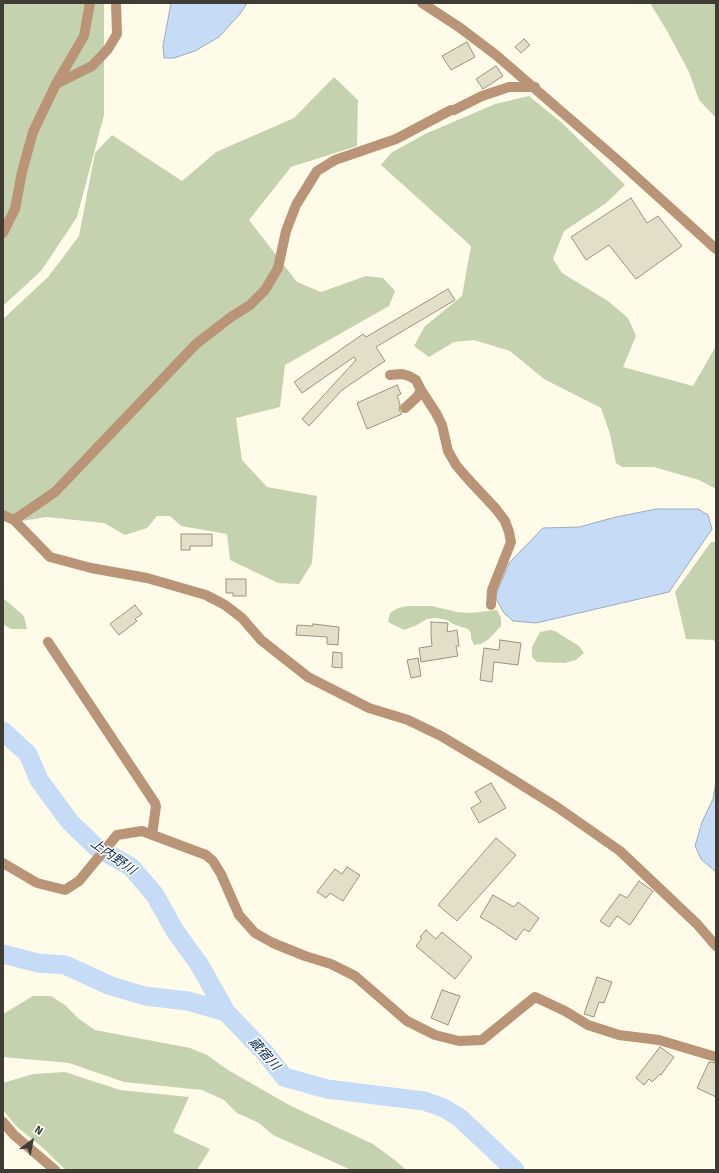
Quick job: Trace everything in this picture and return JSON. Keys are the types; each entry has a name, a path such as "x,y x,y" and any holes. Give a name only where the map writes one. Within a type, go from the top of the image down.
{"street":[{"path":"3,233 15,209 22,172 33,132 56,84 84,36 90,3"},
{"path":"56,84 92,66 108,49 117,34 116,3"},
{"path":"422,3 459,27 535,87 716,249"},
{"path":"14,520 55,492 196,344 231,317 250,305 265,290 278,268 286,231 296,205 317,171 335,160 396,139 451,110 454,110 482,96 509,87 535,87"},
{"path":"390,375 402,374 416,380 420,390 442,425 448,451 456,465 505,521 511,542 492,590 491,605"},
{"path":"405,408 417,397 420,390"},
{"path":"3,515 14,520 50,557 90,568 147,578 206,595 242,618 261,640 308,677 369,708 408,720 441,736 488,764 557,807 620,851 697,924 716,946"},
{"path":"48,642 155,803 156,806 152,835"},
{"path":"3,863 37,883 65,890 79,881 117,835 142,831 206,855 213,861 221,874 240,915 255,933 273,943 305,956 331,964 355,976 407,1021 435,1035 459,1041 482,1040 535,997 596,1028 619,1035 659,1040 716,1057"},
{"path":"3,1122 14,1135 55,1170"}],"green space":[{"path":"3,3 104,3 104,115 77,217 41,271 3,306"},
{"path":"650,3 716,3 716,118 699,100 689,72"},
{"path":"334,77 358,100 357,146 291,167 249,220 297,282 321,292 366,276 383,278 395,291 389,306 285,365 280,407 236,418 242,460 267,487 317,496 312,563 299,584 278,583 230,560 227,534 181,526 170,516 157,516 147,528 125,535 104,523 47,517 9,523 3,520 3,319 48,277 79,236 95,153 112,135 182,181 216,152 294,118"},
{"path":"529,96 562,123 625,185 605,204 564,231 553,259 562,273 608,301 628,318 636,336 623,367 693,386 716,346 716,489 699,480 654,467 622,467 616,463 610,434 601,408 544,379 510,351 474,340 454,342 429,357 414,346 425,326 462,296 471,246 381,165 391,153 425,134 495,104"},
{"path":"711,542 716,542 716,642 713,640 686,639 675,592"},
{"path":"3,598 24,616 27,629 11,629 3,624"},
{"path":"408,606 432,606 457,612 470,613 497,610 501,618 501,626 489,639 481,644 474,645 471,638 471,633 468,629 453,624 447,620 436,618 427,619 404,630 388,622 390,613 398,608"},
{"path":"550,630 555,631 579,646 584,653 576,660 564,663 537,662 532,657 532,647 540,632"},
{"path":"33,996 51,996 65,1005 79,1019 95,1030 190,1048 207,1055 228,1070 291,1106 373,1144 406,1170 349,1169 273,1135 259,1123 237,1113 224,1100 202,1090 124,1082 69,1063 3,1057 3,1014"},
{"path":"65,1072 120,1090 189,1097 173,1132 210,1149 197,1170 66,1170 43,1148 16,1126 3,1110 3,1083 33,1074"}],"water":[{"path":"171,3 247,3 240,14 219,37 195,51 174,58 164,58 163,46"},
{"path":"656,509 698,509 708,515 712,529 669,592 536,623 513,621 504,613 495,597 509,563 543,528 579,527 616,517"},
{"path":"716,782 716,872 701,859 695,846 702,822 713,799"}],"building":[{"path":"524,39 530,45 521,53 515,47"},
{"path":"467,42 475,57 451,70 442,56"},
{"path":"496,66 503,76 483,89 476,79"},
{"path":"631,198 647,223 658,216 682,246 636,279 609,245 586,260 571,237"},
{"path":"448,289 455,300 376,347 385,361 342,390 309,426 302,419 356,360 354,357 302,393 294,382 363,334 366,337"},
{"path":"397,385 401,394 397,396 400,404 399,410 402,414 367,429 357,403"},
{"path":"181,534 212,534 212,546 190,546 190,550 181,550"},
{"path":"226,579 246,579 246,596 233,596 233,593 226,593"},
{"path":"135,605 142,614 135,619 137,621 119,635 110,624"},
{"path":"431,622 448,623 447,632 457,630 459,646 456,646 458,656 421,662 419,648 432,646"},
{"path":"313,624 339,627 338,645 327,644 327,637 296,635 297,625 313,626"},
{"path":"500,640 521,643 518,665 494,662 492,682 480,680 484,648 499,650"},
{"path":"333,652 342,653 342,668 332,667"},
{"path":"418,658 421,676 411,678 407,660"},
{"path":"491,783 506,808 479,823 471,808 481,802 475,792"},
{"path":"496,838 516,855 457,921 438,905"},
{"path":"347,867 360,875 343,901 330,893 326,898 317,892 335,869 342,874"},
{"path":"639,881 653,891 630,925 617,916 609,927 600,921 620,894 627,898"},
{"path":"493,895 514,907 518,902 539,918 529,932 524,929 516,940 480,917"},
{"path":"426,930 436,939 442,932 472,957 455,979 416,946 422,938 420,937"},
{"path":"597,977 612,982 604,1003 599,1002 594,1017 584,1014"},
{"path":"442,990 460,996 448,1025 431,1018"},
{"path":"660,1047 674,1057 661,1075 660,1074 652,1082 649,1079 644,1085 636,1078"},
{"path":"709,1062 716,1063 716,1097 697,1088"}],"waterway":[{"name":"上内野川","path":"3,731 28,754 39,780 70,822 96,847 131,867 155,895 175,931 199,964 226,1012"},
{"name":"蔵宿川","path":"3,954 38,963 65,965 111,986 145,996 188,1001 226,1012 266,1054 284,1077 327,1089 424,1101 444,1108 460,1118 515,1170"}]}
